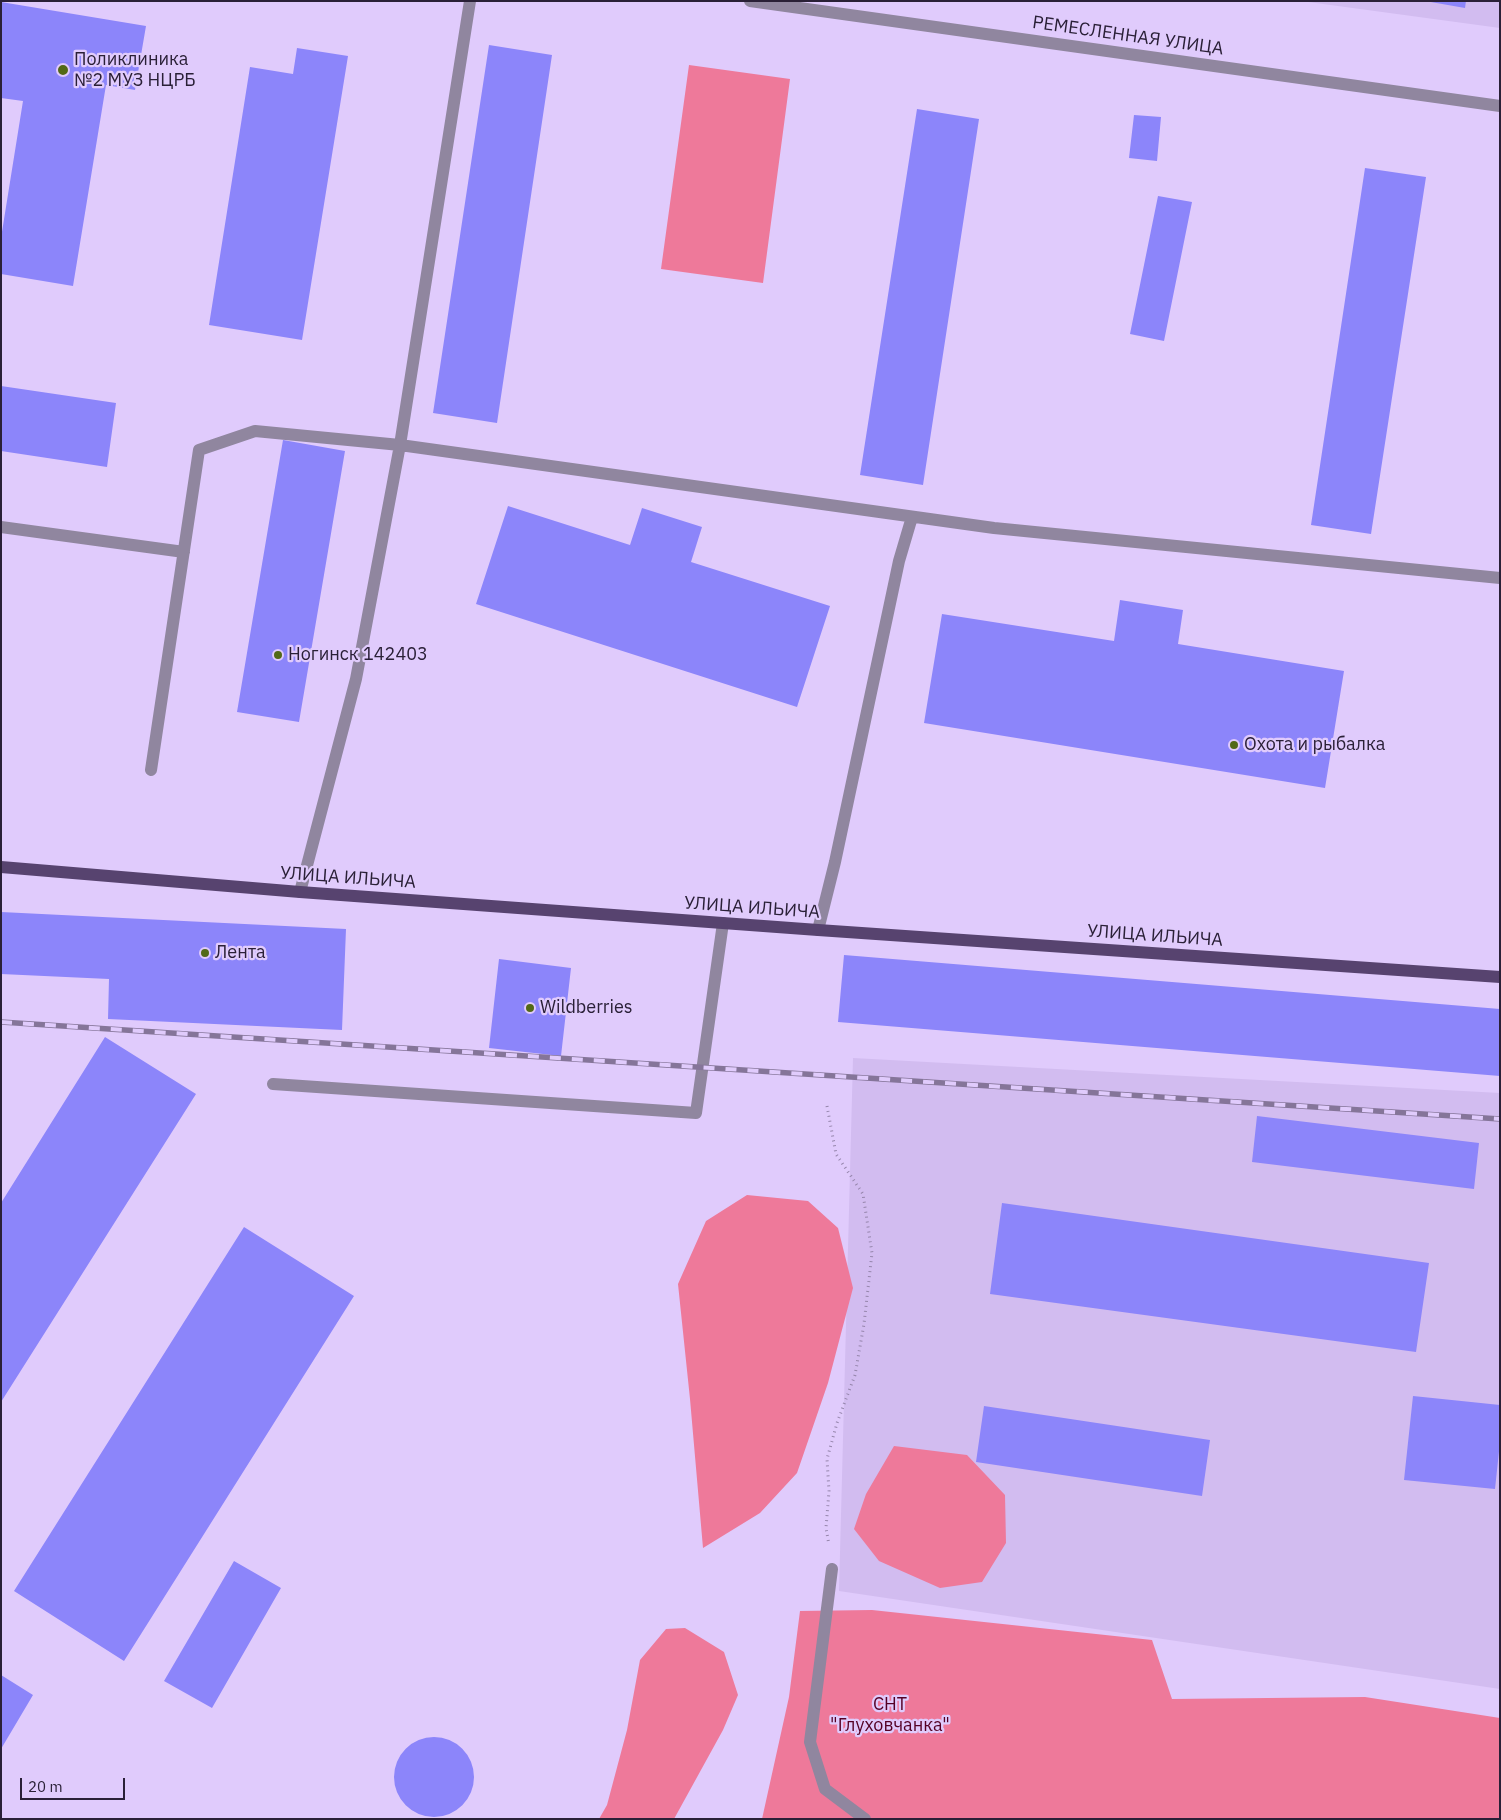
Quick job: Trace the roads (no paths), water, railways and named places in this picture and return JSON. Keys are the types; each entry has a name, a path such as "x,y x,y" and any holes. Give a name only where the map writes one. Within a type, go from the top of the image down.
{"main road":[{"name":"УЛИЦА ИЛЬИЧА","path":"1,867 300,892 1500,977"}],"street":[{"path":"300,892 356,679 400,445 470,1"},
{"name":"РЕМЕСЛЕННАЯ УЛИЦА","path":"750,1 1500,106"},
{"path":"151,770 199,450 255,431 400,445 994,528 1500,578"},
{"path":"818,930 835,862 900,561 912,517"},
{"path":"1,527 184,552"},
{"path":"273,1084 696,1113 723,923"},
{"path":"832,1569 810,1742 825,1789 865,1819"}],"railway":[{"path":"1,1022 1500,1119"}],"place":[{"name":"Поликлиника №2 МУЗ НЦРБ","path":"63,70"},
{"name":"Ногинск 142403","path":"278,655"},
{"name":"Охота и рыбалка","path":"1234,745"},
{"name":"Лента","path":"205,953"},
{"name":"Wildberries","path":"530,1008"}],"park label":[{"name":"СНТ \"Глуховчанка\"","path":"890,1715"}]}
